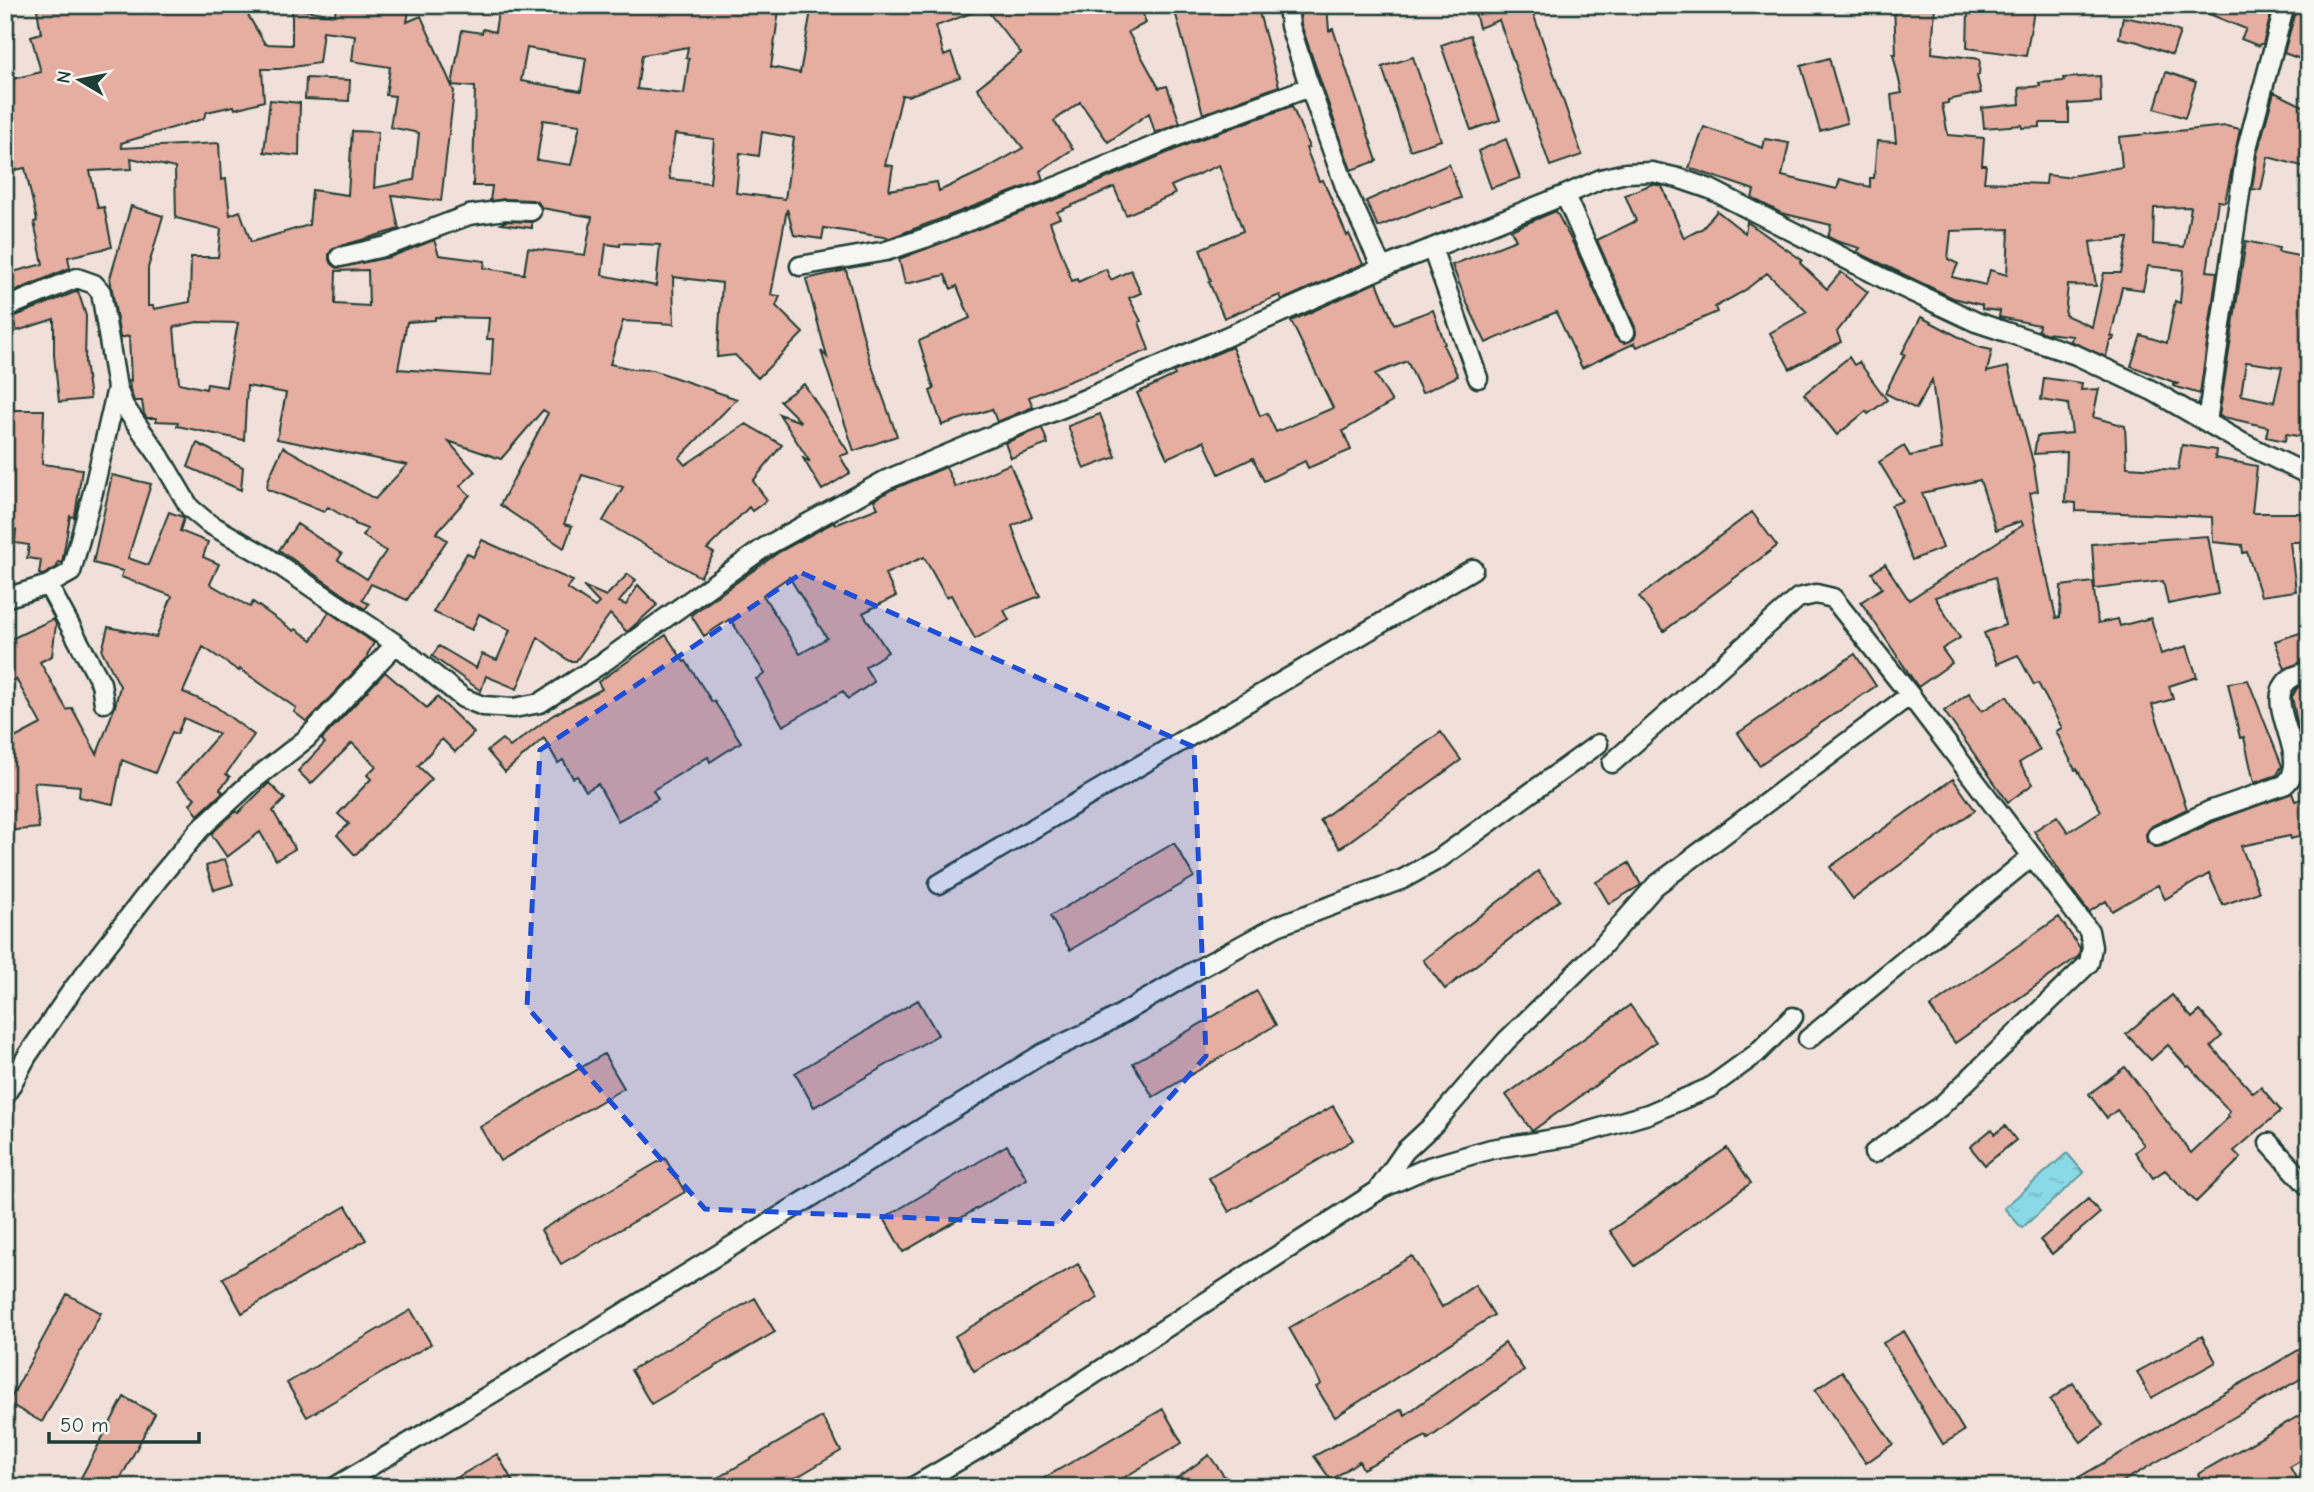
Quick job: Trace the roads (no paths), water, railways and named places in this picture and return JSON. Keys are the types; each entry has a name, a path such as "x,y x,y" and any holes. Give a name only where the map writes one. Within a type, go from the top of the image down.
{"street":[{"path":"1288,5 1290,26 1310,87 1348,192 1382,268"},
{"path":"2207,422 2246,152 2285,5"},
{"path":"800,267 887,251 925,238 1058,186 1182,133 1310,87"},
{"path":"5,308 78,278 94,284 101,292 117,388 124,405 160,457 190,509 208,523 267,556 396,644 463,698 483,706 514,708 540,703 601,664 765,547 886,481 1085,399 1382,268 1566,195 1601,178 1626,173 1652,172 1710,189 1883,278 1976,322 2076,355 2153,391 2241,442 2308,471"},
{"path":"1566,195 1625,332"},
{"path":"340,257 387,246 468,215 505,210 531,211"},
{"path":"1432,248 1478,378"},
{"path":"5,598 48,585 71,572 117,388"},
{"path":"939,884 1474,569"},
{"path":"48,585 101,683 104,703"},
{"path":"1612,763 1798,598 1816,594 1833,598 2089,931 2092,947 2089,963 1940,1107 1874,1153"},
{"path":"5,1096 27,1056 73,989 200,829 251,782 306,739 396,644"},
{"path":"2157,836 2209,811 2284,785 2293,779 2298,767 2280,696 2290,678 2309,671"},
{"path":"1378,1190 1405,1151 1434,1124 1506,1041 1597,952 1655,886 1910,695"},
{"path":"335,1487 543,1363 1042,1054 1101,1026 1277,926 1403,879 1439,859 1598,744"},
{"path":"1808,1039 2031,857"},
{"path":"913,1487 992,1441 1378,1190 1429,1167 1479,1153 1573,1136 1648,1114 1709,1088 1756,1054 1793,1017"},
{"path":"2269,1143 2309,1187"}],"water":[{"path":"2067,1153 2084,1173 2022,1228 2004,1208"}]}
